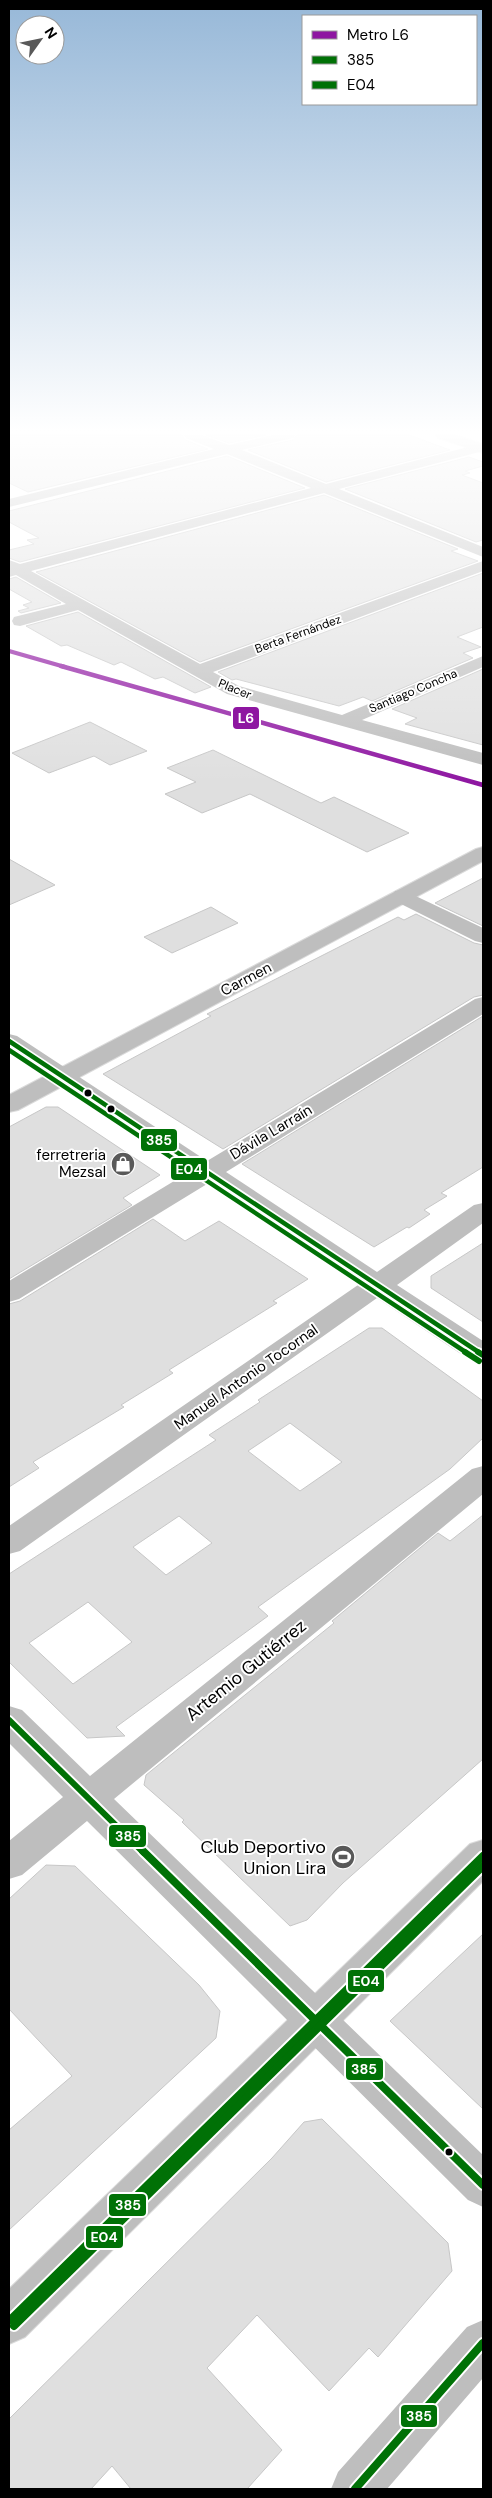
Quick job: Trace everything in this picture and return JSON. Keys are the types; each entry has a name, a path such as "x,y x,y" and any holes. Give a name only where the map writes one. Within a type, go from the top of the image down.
{"street":[{"path":"11,569 78,552"},
{"name":"Berta Fernández","path":"198,671 483,566"},
{"name":"Placer","path":"11,569 241,693 483,759"},
{"path":"20,621 80,605"},
{"name":"Santiago Concha","path":"343,720 483,661"},
{"name":"Carmen","path":"9,1105 483,853"},
{"path":"402,896 483,936"},
{"name":"Dávila Larraín","path":"9,1293 483,1004"},
{"path":"9,1041 483,1355"},
{"name":"Manuel Antonio Tocornal","path":"9,1542 483,1211"},
{"name":"Artemio Gutiérrez","path":"9,1863 483,1477"},
{"path":"9,1720 315,2022 483,2184"},
{"path":"9,2321 483,1856"},
{"path":"355,2489 483,2344"}],"building":[{"path":"9,552 60,552 20,562 9,558"},
{"path":"112,552 453,552 478,561 200,662 36,572"},
{"path":"483,573 483,627 457,637 481,647 463,653 473,658 372,701 363,697 339,706 236,679 232,680 218,672"},
{"path":"16,577 61,603 21,613 18,611 29,608 23,605 32,602 9,589 9,579"},
{"path":"78,612 211,687 195,693 163,677 155,679 121,662 114,665 67,645 61,646 26,626"},
{"path":"483,669 483,745 405,724 417,718 392,709"},
{"path":"90,722 147,751 110,765 94,756 49,773 12,753"},
{"path":"213,750 321,803 334,797 409,833 367,852 250,794 202,813 165,794 196,782 167,768"},
{"path":"9,859 55,885 9,905"},
{"path":"483,878 483,926 435,903"},
{"path":"211,907 238,923 172,953 144,937"},
{"path":"416,914 474,943 483,945 483,995 474,997 223,1149 103,1074 211,1016 207,1014 398,917 404,920"},
{"path":"483,1016 483,1167 441,1193 447,1196 424,1210 430,1214 409,1228 407,1227 374,1247 242,1164"},
{"path":"46,1107 58,1107 160,1175 123,1198 132,1205 9,1279 9,1127"},
{"path":"153,1219 185,1241 219,1221 308,1279 273,1301 277,1303 169,1370 173,1373 121,1405 124,1407 33,1462 39,1468 9,1487 9,1304 20,1301"},
{"path":"483,1243 483,1322 431,1288 431,1276"},
{"path":"369,1328 382,1328 483,1401 483,1438 450,1469 258,1607 268,1616 116,1727 125,1736 87,1738 9,1662 9,1574 216,1440 209,1435 260,1402 258,1400","holes":["290,1423 342,1462 300,1491 248,1451","179,1516 212,1543 166,1575 133,1547","88,1602 132,1642 73,1684 29,1643"]},
{"path":"483,1515 483,1759 343,1883 307,1920 290,1926 182,1822 184,1820 144,1785 146,1775 334,1623 332,1621 438,1533 450,1541"},
{"path":"46,1865 75,1866 199,1985 220,2011 216,2038 9,2230 9,2130 72,2076 9,2009 9,1899"},
{"path":"483,1934 483,2109 390,2021"},
{"path":"322,2119 448,2243 452,2271 378,2357 369,2348 329,2391 257,2315 207,2368 282,2450 247,2489 131,2489 112,2466 91,2489 9,2489 9,2419 272,2158 304,2122"}],"metro line":[{"name":"L6","path":"9,651 483,785"}],"transit line":[{"name":"385","path":"9,1041 483,1355"},
{"name":"E04","path":"9,1050 479,1361"},
{"name":"385","path":"9,1720 483,2185"},
{"name":"385","path":"9,2321 483,1856"},
{"name":"E04","path":"14,2326 483,1866"},
{"name":"385","path":"355,2489 483,2343"}],"place":[{"name":"ferretreria Mezsal","path":"123,1164"},
{"name":"Club Deportivo Union Lira","path":"343,1857"}]}
